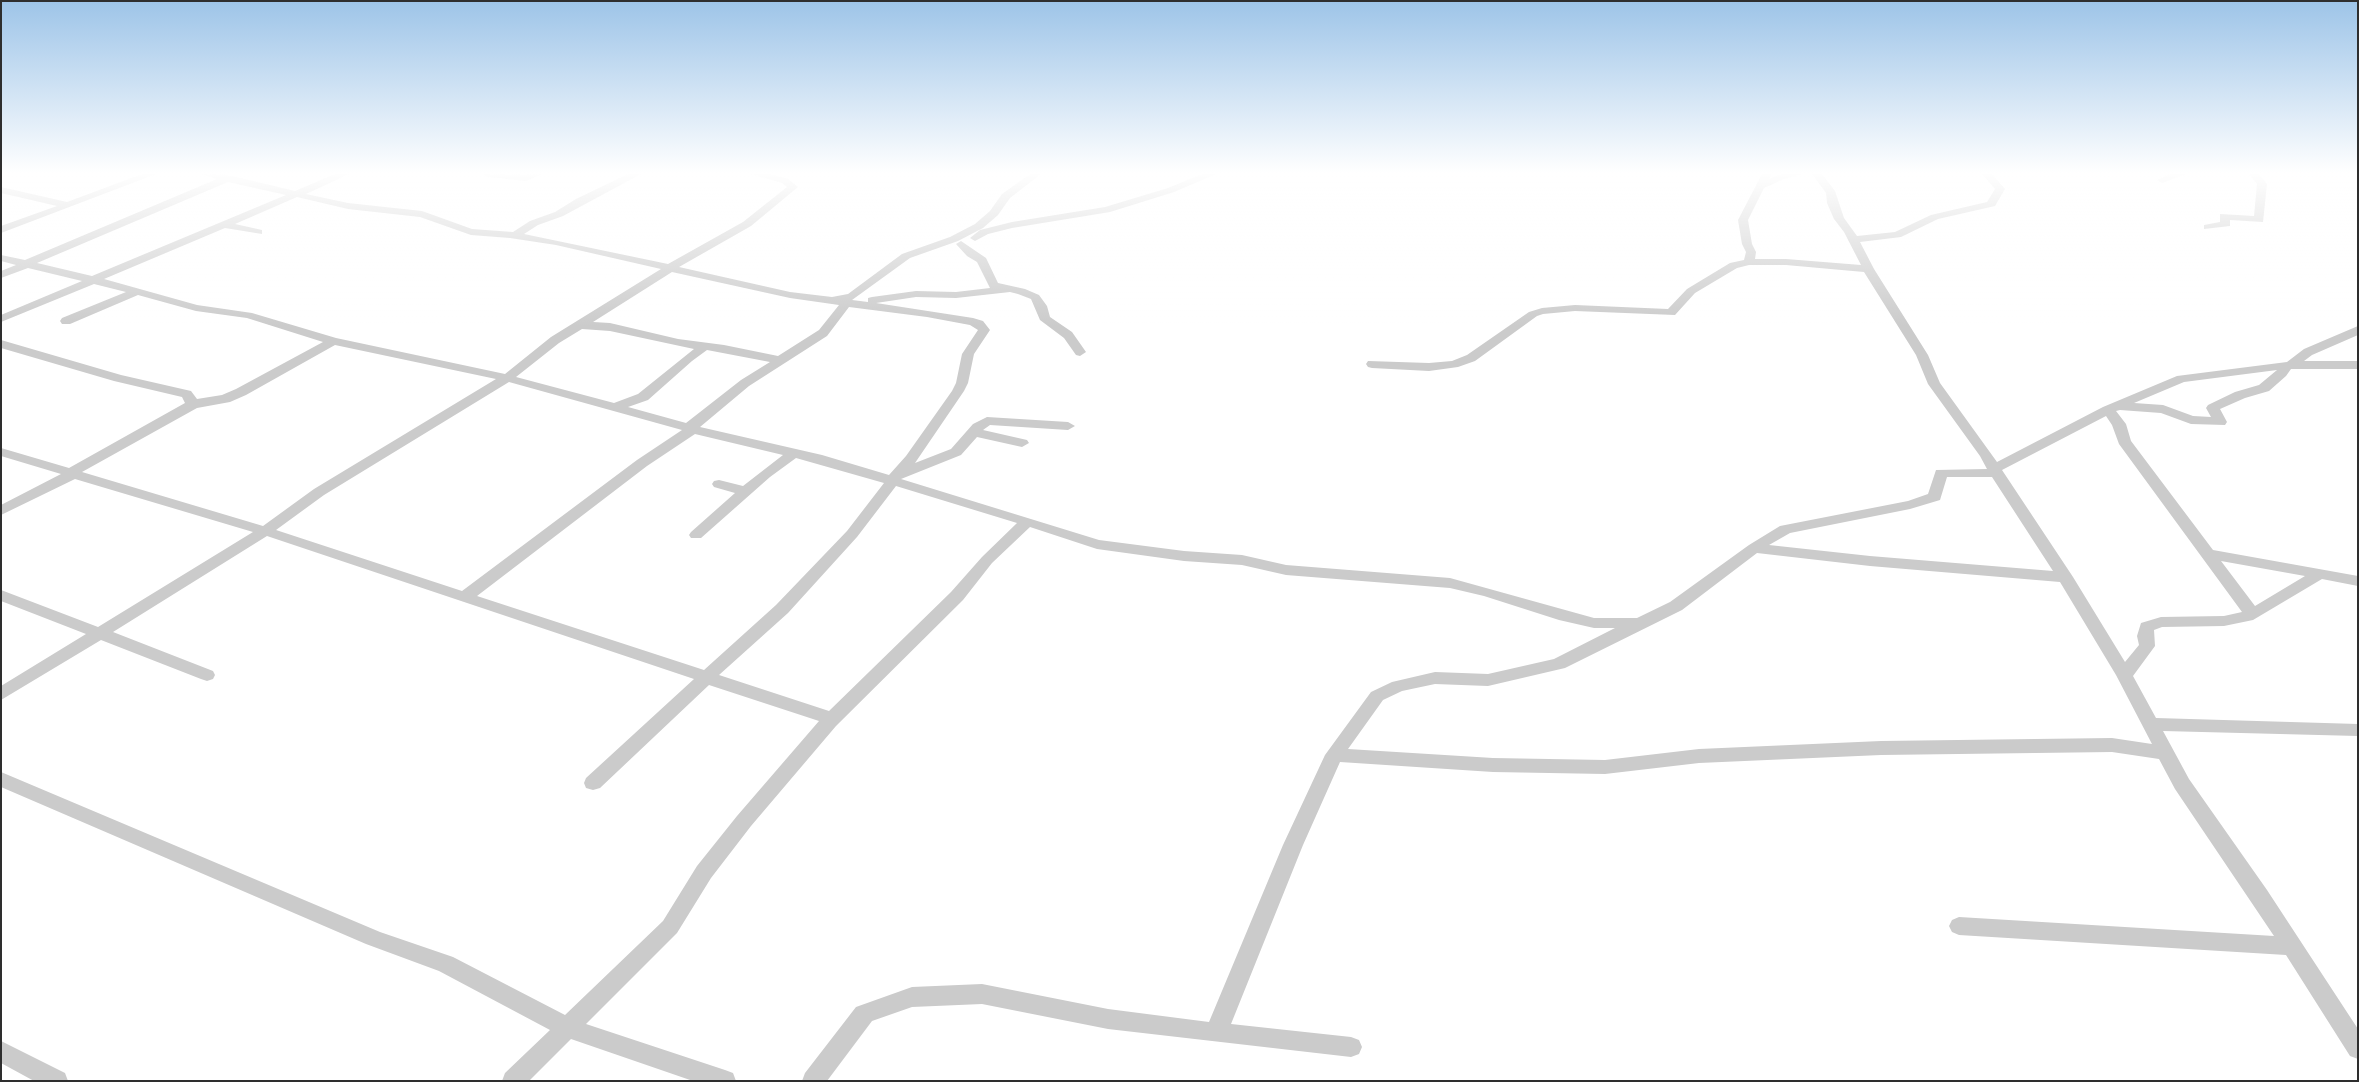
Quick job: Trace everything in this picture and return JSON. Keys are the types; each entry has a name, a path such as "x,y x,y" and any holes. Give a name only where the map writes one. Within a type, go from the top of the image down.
{"street":[{"path":"1,230 16,224"},
{"path":"1,275 119,224"},
{"path":"451,224 471,232 556,242 790,295 846,301 973,322 983,327 984,330 968,354 962,383 958,391 911,459 852,534 782,609 593,783"},
{"path":"514,236 530,224"},
{"path":"1,694 265,531 343,478 506,378 578,325 618,303 670,268 747,224"},
{"path":"463,598 649,457 691,428 745,383 823,333 832,325 846,301 906,256 954,239 980,224"},
{"path":"937,244 961,244 993,229 1022,224"},
{"path":"1744,224 1747,244 1751,252 1749,262"},
{"path":"1844,224 1854,239 1868,269 1922,355 1934,384 1987,455 1995,471 2065,577 2124,675 2182,784 2293,946 2358,1048"},
{"path":"1854,239 1897,234 1918,224"},
{"path":"2208,227 2223,224"},
{"path":"1,319 225,225 258,232"},
{"path":"961,244 986,265 992,284 1035,297 1041,306 1044,318 1068,335 1080,352"},
{"path":"1,258 94,280 196,308 248,316 333,341 506,378 733,440 817,458 895,478 1097,544 1184,556 1232,559 1286,570 1332,575 1407,578 1450,583 1488,592 1559,615 1594,622 1639,622"},
{"path":"1372,364 1429,367 1454,364 1471,358 1533,314 1542,311 1575,308 1671,313 1691,291 1704,282 1734,265 1749,262 1786,262 1868,269"},
{"path":"846,301 874,300 916,294 964,294 1008,289"},
{"path":"66,321 136,292"},
{"path":"578,325 610,327 678,343 706,346 779,360"},
{"path":"2112,408 2163,409 2191,420 2220,422 2213,408 2240,394 2264,388 2289,365 2308,352 2358,330"},
{"path":"1,511 192,405 204,401 225,399 241,392 333,341"},
{"path":"1,344 118,378 186,394 191,399 192,405"},
{"path":"616,407 643,397 688,358 706,346"},
{"path":"1216,1033 1293,845 1334,755 1377,696 1398,686 1435,678 1488,680 1559,664 1639,622 1676,606 1754,548 1785,529 1876,510 1910,505 1935,498 1941,473 1995,471 2027,450 2112,408 2181,379 2289,365 2358,366"},
{"path":"2112,408 2124,441 2253,615"},
{"path":"895,478 956,452 982,422 991,420 1068,426"},
{"path":"974,432 1022,443"},
{"path":"1,452 265,531 832,719"},
{"path":"696,535 746,491 794,453"},
{"path":"719,484 746,491"},
{"path":"513,1081 670,927 704,872 744,821 832,719 950,602 1026,522"},
{"path":"1754,548 1870,561 2065,577"},
{"path":"2209,554 2318,575 2358,580"},
{"path":"2124,675 2147,646 2145,636 2148,627 2161,622 2224,621 2253,615 2318,575"},
{"path":"1,595 50,613 96,634 125,642 207,675"},
{"path":"2151,724 2358,730"},
{"path":"1334,755 1493,764 1605,767 1699,756 1881,748 2112,746 2166,753"},
{"path":"1,779 373,938 446,964 566,1027 725,1081"},
{"path":"1959,926 2293,946"},
{"path":"814,1081 864,1014 912,997 982,994 1108,1019 1216,1033 1351,1046"},
{"path":"1,1051 57,1081"}]}
